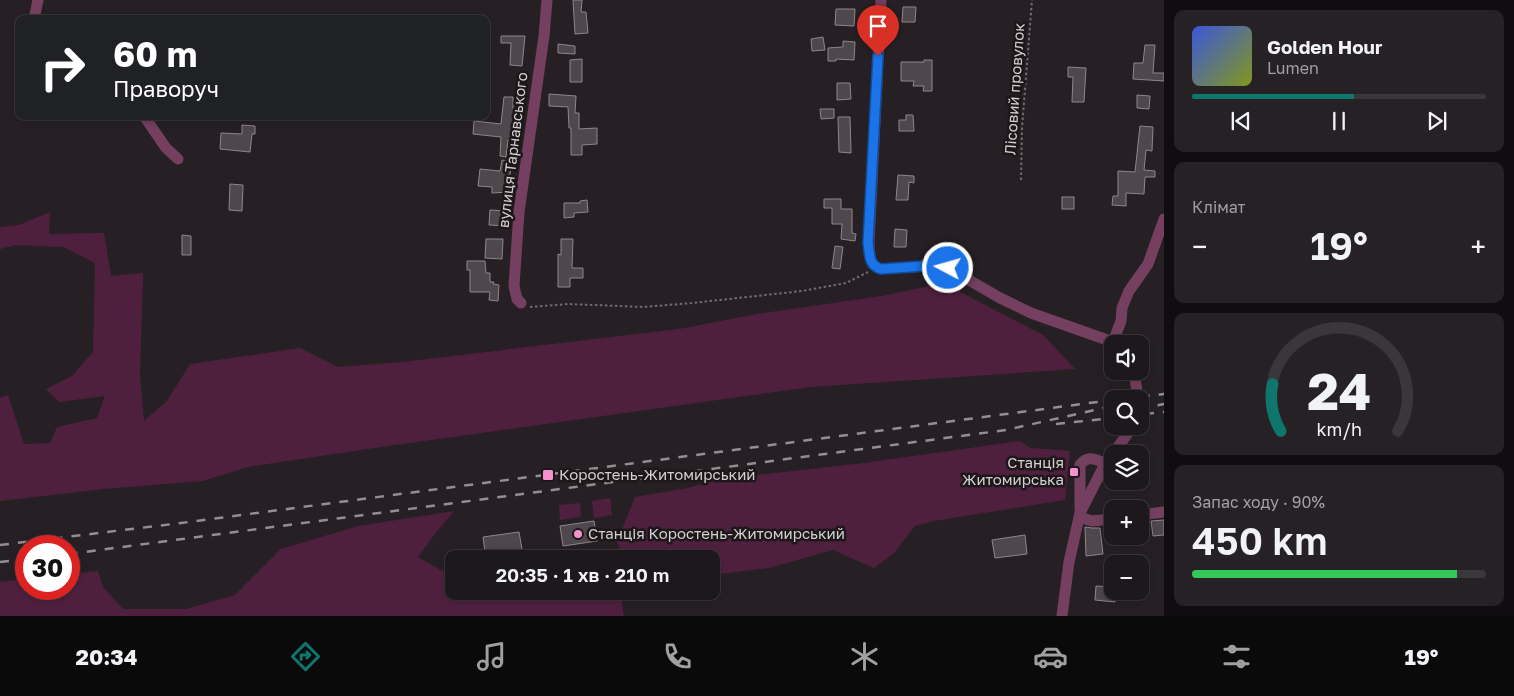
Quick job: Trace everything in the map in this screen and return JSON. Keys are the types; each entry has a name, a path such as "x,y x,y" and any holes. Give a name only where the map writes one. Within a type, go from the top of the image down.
{"street":[{"path":"35,15 38,0"},
{"name":"вулиця Тарнавського","path":"521,303 516,298 514,286 518,228 547,0"},
{"path":"881,0 868,243 871,263 881,269 925,266 948,268 1000,298 1031,313 1104,339"},
{"path":"147,120 166,148 178,159"},
{"path":"1117,335 1121,321 1122,308 1129,291 1148,264 1164,219"},
{"path":"1080,515 1080,465 1085,460 1094,459 1104,464"},
{"path":"1062,616 1069,562 1080,515 1104,466"},
{"path":"1149,514 1164,512"},
{"path":"1080,515 1092,521 1104,520"}],"path":[{"name":"Лісовий провулок","path":"1021,180 1022,128 1032,0"},
{"path":"521,303 528,307 568,304 643,307 682,304 802,291 846,283 875,267"}],"shaded area":[{"path":"50,212 49,234 104,233 111,276 143,273 140,376 144,421 167,401 190,364 300,348 338,367 402,362 679,329 757,314 882,296 943,283 1043,335 1075,369 811,387 248,467 203,481 103,489 0,501 0,398 8,395 24,444 50,443 57,427 97,418 105,396 59,402 46,389 72,376 93,352 95,263 63,247 15,245 0,249 0,227 19,225"},
{"path":"1019,441 1031,448 1070,451 1065,500 934,521 915,526 894,553 874,568 833,550 769,568 720,574 720,550 620,550 617,542 635,497 683,489 722,479 864,463"},
{"path":"610,498 612,515 594,518 592,501"},
{"path":"580,503 581,517 560,520 559,505"},
{"path":"454,511 418,557 440,570 445,571 445,600 621,600 624,616 0,616 0,582 15,580 15,600 80,600 80,573 98,571 103,587 123,609 186,609 235,595 281,549 358,526"}],"building":[{"path":"573,0 582,0 581,12 586,12 588,33 575,34"},
{"path":"903,7 916,7 915,22 902,22"},
{"path":"836,9 855,9 854,26 835,25"},
{"path":"501,36 525,36 522,66 510,65 511,43 501,43"},
{"path":"823,37 825,50 812,51 811,39"},
{"path":"843,41 855,42 854,60 836,59 836,61 828,61 828,48 843,47"},
{"path":"558,44 575,46 575,54 558,53"},
{"path":"1145,45 1155,45 1153,73 1164,73 1164,81 1133,79 1134,63 1143,63"},
{"path":"582,59 582,82 570,82 570,60"},
{"path":"924,60 932,60 932,91 923,91 924,86 913,86 914,81 901,81 901,62 924,62"},
{"path":"1068,67 1086,68 1084,102 1072,102 1073,77 1068,77"},
{"path":"837,83 850,83 851,99 837,100"},
{"path":"549,94 576,96 575,113 579,113 579,129 597,128 597,144 582,145 582,155 571,155 571,128 569,128 568,107 549,106"},
{"path":"1137,95 1150,96 1149,109 1137,108"},
{"path":"504,97 513,97 513,112 516,113 514,121 519,122 517,141 508,140 506,157 500,156 501,137 473,134 474,121 501,124"},
{"path":"820,109 834,109 834,118 821,119"},
{"path":"906,115 913,115 914,131 899,131 899,120 906,120"},
{"path":"838,117 850,117 851,153 839,152"},
{"path":"242,125 255,126 255,134 252,134 250,152 220,149 221,133 242,134"},
{"path":"1140,126 1153,127 1152,151 1146,150 1144,170 1155,171 1155,177 1145,177 1144,194 1126,193 1126,206 1112,205 1113,196 1118,196 1118,171 1135,172"},
{"path":"502,160 512,162 508,186 510,186 510,192 492,193 492,187 478,186 480,169 500,171"},
{"path":"898,175 914,176 914,183 909,182 908,200 896,200"},
{"path":"230,184 243,185 242,211 229,210"},
{"path":"1062,197 1074,197 1074,209 1062,209"},
{"path":"824,199 841,199 841,209 852,209 852,233 856,234 855,241 841,239 842,224 832,224 832,208 824,208"},
{"path":"587,200 588,212 574,213 574,217 564,218 564,203 580,203 580,201"},
{"path":"490,210 507,211 506,226 489,225"},
{"path":"895,229 907,230 906,247 894,247"},
{"path":"182,235 191,236 191,255 182,255"},
{"path":"486,239 503,239 502,259 485,258"},
{"path":"561,239 573,239 572,268 583,268 583,278 570,278 570,287 558,287 558,254 561,255"},
{"path":"835,246 843,247 840,269 832,268"},
{"path":"467,261 485,261 486,273 490,273 490,282 499,285 498,301 489,300 490,292 470,292 470,270 467,270"},
{"path":"1164,520 1164,535 1153,536 1151,521"},
{"name":"Станція Коростень-Житомирський","path":"594,521 597,541 563,546 560,526"},
{"path":"1085,527 1100,528 1103,554 1086,556"},
{"path":"519,532 522,550 485,550 483,537"},
{"path":"1025,535 1027,554 995,558 992,540"},
{"path":"1096,586 1104,586 1104,600 1115,600 1115,602 1095,600"}],"railway":[{"path":"1149,396 1164,394"},
{"path":"0,545 181,523 1104,401"},
{"path":"1149,407 1164,404"},
{"path":"80,553 1006,430 1104,408"},
{"path":"1149,414 1164,412"},
{"path":"1056,424 1104,419"},
{"path":"0,562 15,560"}],"place":[{"name":"Станція Житомирська","path":"1074,472"},
{"name":"Коростень-Житомирський","path":"548,475"},
{"name":"Станція Коростень-Житомирський","path":"578,534"}],"route":[{"path":"878,56 868,243 871,263 881,269 925,266 948,268"}]}
